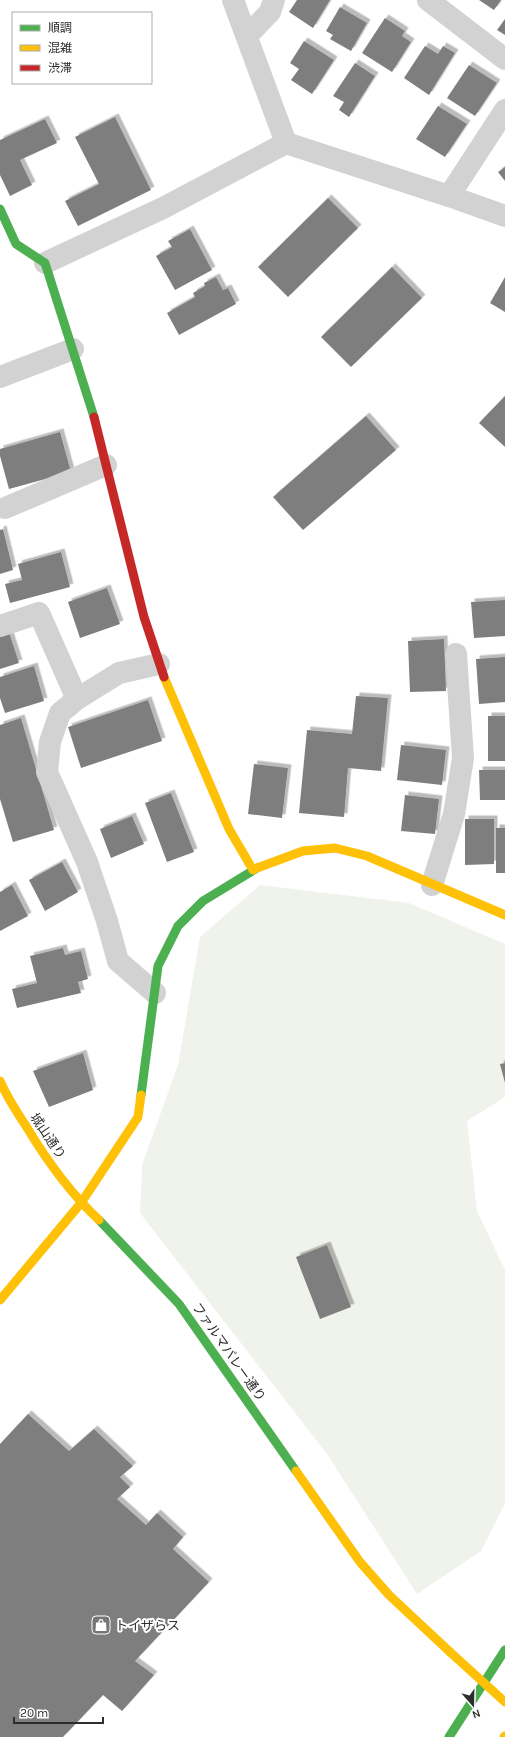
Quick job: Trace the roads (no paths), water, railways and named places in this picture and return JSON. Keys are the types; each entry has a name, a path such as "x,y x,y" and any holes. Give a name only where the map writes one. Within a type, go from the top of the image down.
{"main road":[{"path":"0,209 16,244 45,263 91,407 144,617 160,664 229,829 253,870"},
{"path":"0,1300 81,1203 138,1117 158,966 178,926 203,901 253,870 303,851 335,848 368,856 432,885 505,915"},
{"name":"城山通り","path":"0,1081 5,1093 46,1159 81,1203"},
{"name":"ファルマバレー通り","path":"81,1203 118,1238 179,1304 360,1562 389,1596 505,1702"},
{"path":"449,1737 505,1650"}],"street":[{"path":"233,0 286,143"},
{"path":"247,36 270,12 274,0"},
{"path":"428,0 505,59"},
{"path":"449,196 505,110"},
{"path":"45,263 163,208 286,143 449,196 505,216"},
{"path":"0,377 73,349"},
{"path":"5,508 106,465"},
{"path":"0,626 39,614 77,698"},
{"path":"432,885 454,814 463,758 456,654"},
{"path":"155,993 118,961 87,862 47,772 50,742 60,713 77,698 119,673 160,664"}],"place":[{"name":"トイザらス","path":"101,1625"}]}
